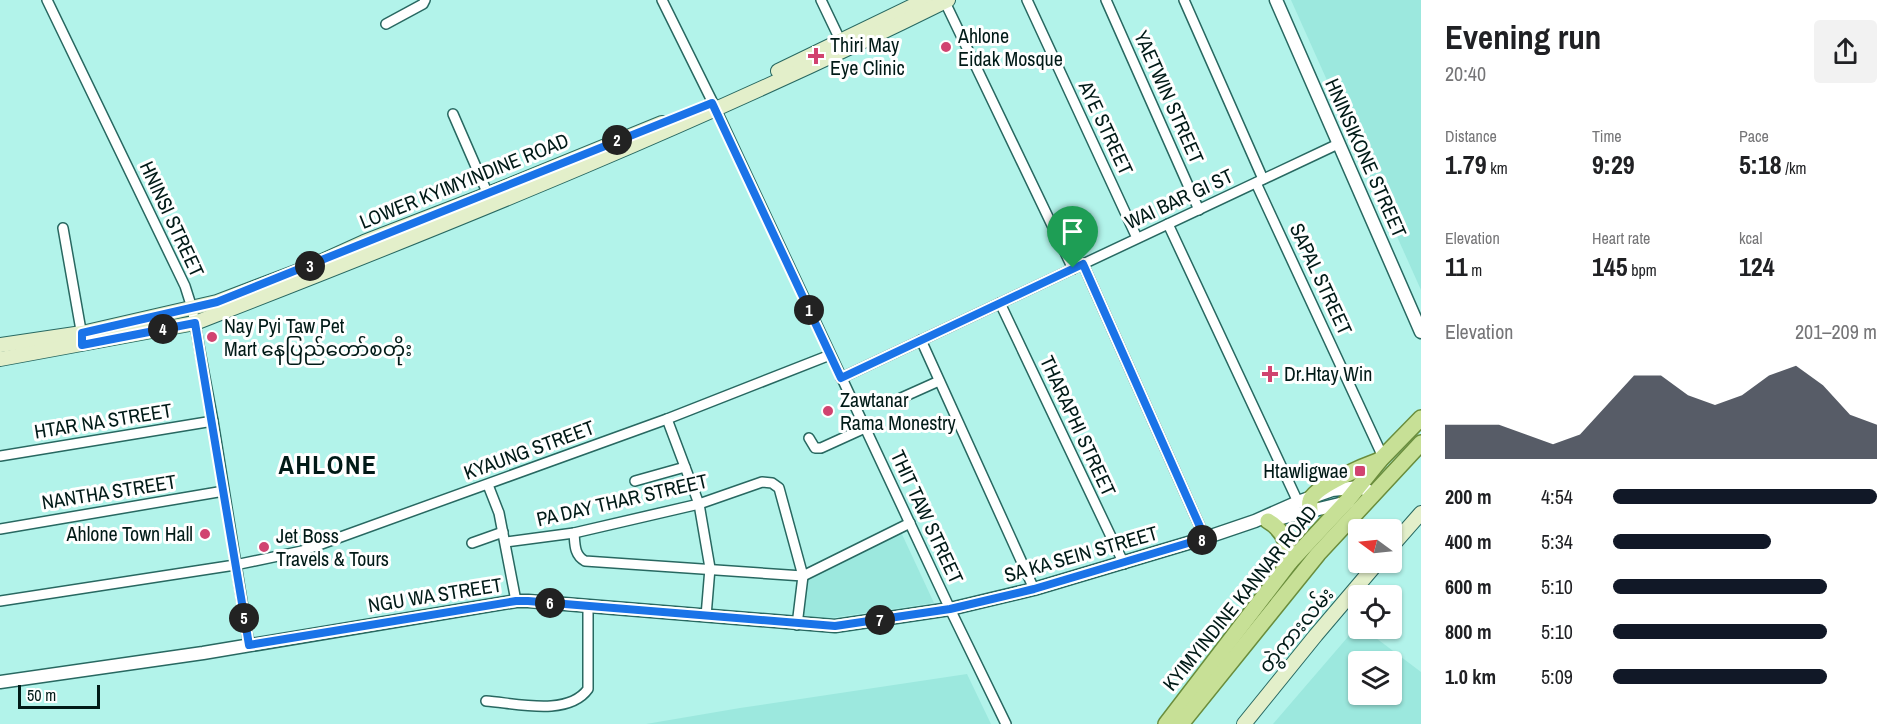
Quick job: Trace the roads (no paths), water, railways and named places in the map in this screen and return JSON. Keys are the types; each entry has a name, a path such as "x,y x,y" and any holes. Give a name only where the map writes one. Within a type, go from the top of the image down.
{"main road":[{"name":"LOWER KYIMYINDINE ROAD","path":"0,345 82,339 195,323 324,267 714,106 843,45 923,3 946,0"},
{"name":"LOWER KYIMYINDINE ROAD","path":"0,359 217,302 324,267"},
{"name":"KYIMYINDINE KANNAR ROAD","path":"1166,724 1290,562 1347,501 1382,458 1421,418"},
{"name":"KYIMYINDINE KANNAR ROAD","path":"1181,724 1318,554 1421,443"},
{"path":"1306,503 1347,473 1382,458"},
{"path":"1402,535 1421,513"},
{"path":"1262,521 1275,525 1283,536 1289,548 1290,562"},
{"name":"တွဲကားလမ်း","path":"1244,724 1369,573"}],"street":[{"name":"HNINSI STREET","path":"47,0 185,286 192,308 213,421 249,645"},
{"path":"386,24 423,4 425,0"},
{"name":"THIT TAW STREET","path":"662,0 1006,724"},
{"path":"821,0 843,45"},
{"path":"946,0 1073,268"},
{"name":"AYE STREET","path":"1027,0 1137,238"},
{"name":"YAETWIN STREET","path":"1106,0 1199,210"},
{"name":"SAPAL STREET","path":"1184,0 1260,181 1382,458"},
{"name":"HNINSIKONE STREET","path":"1276,0 1421,332"},
{"path":"453,114 490,200"},
{"name":"WAI BAR GI ST","path":"841,378 1338,144"},
{"path":"1168,224 1306,503"},
{"path":"63,228 82,339"},
{"path":"1083,264 1205,538"},
{"name":"THARAPHI STREET","path":"1000,303 1124,564"},
{"path":"921,340 1034,589"},
{"name":"KYAUNG STREET","path":"0,601 235,566 302,551 667,419 830,355"},
{"path":"901,398 939,381"},
{"path":"667,419 699,504 710,568 706,616"},
{"name":"HTAR NA STREET","path":"0,456 213,421"},
{"path":"809,438 815,448 821,448 865,428"},
{"path":"635,481 685,467"},
{"name":"PA DAY THAR STREET","path":"506,542 574,532 699,504 762,482 772,483 779,488 803,576"},
{"path":"488,485 499,513 516,601"},
{"path":"1347,501 1368,502 1367,490 1359,486"},
{"name":"SA KA SEIN STREET","path":"950,609 1124,564 1262,521 1332,490 1359,486"},
{"name":"NANTHA STREET","path":"0,528 224,491"},
{"name":"SA KA SEIN STREET","path":"1306,503 1347,501"},
{"path":"574,532 576,553 585,561 803,576 910,523"},
{"path":"472,543 503,532"},
{"path":"797,625 803,576"},
{"name":"NGU WA STREET","path":"0,682 249,645 516,601 797,625 835,626 950,609"},
{"path":"486,701 523,707 563,704 582,698 588,689 588,606"}],"place":[{"name":"Ahlone Eidak Mosque","path":"946,47"},
{"name":"Thiri May Eye Clinic","path":"816,56"},
{"name":"Nay Pyi Taw Pet Mart နေပြည်တော်စတိုး","path":"212,337"},
{"name":"Dr.Htay Win","path":"1270,374"},
{"name":"Zawtanar Rama Monestry","path":"828,411"},
{"name":"Htawligwae","path":"1360,471"},
{"name":"Ahlone Town Hall","path":"205,534"},
{"name":"Jet Boss Travels & Tours","path":"264,547"}],"district":[{"name":"AHLONE","path":"328,465"}]}
